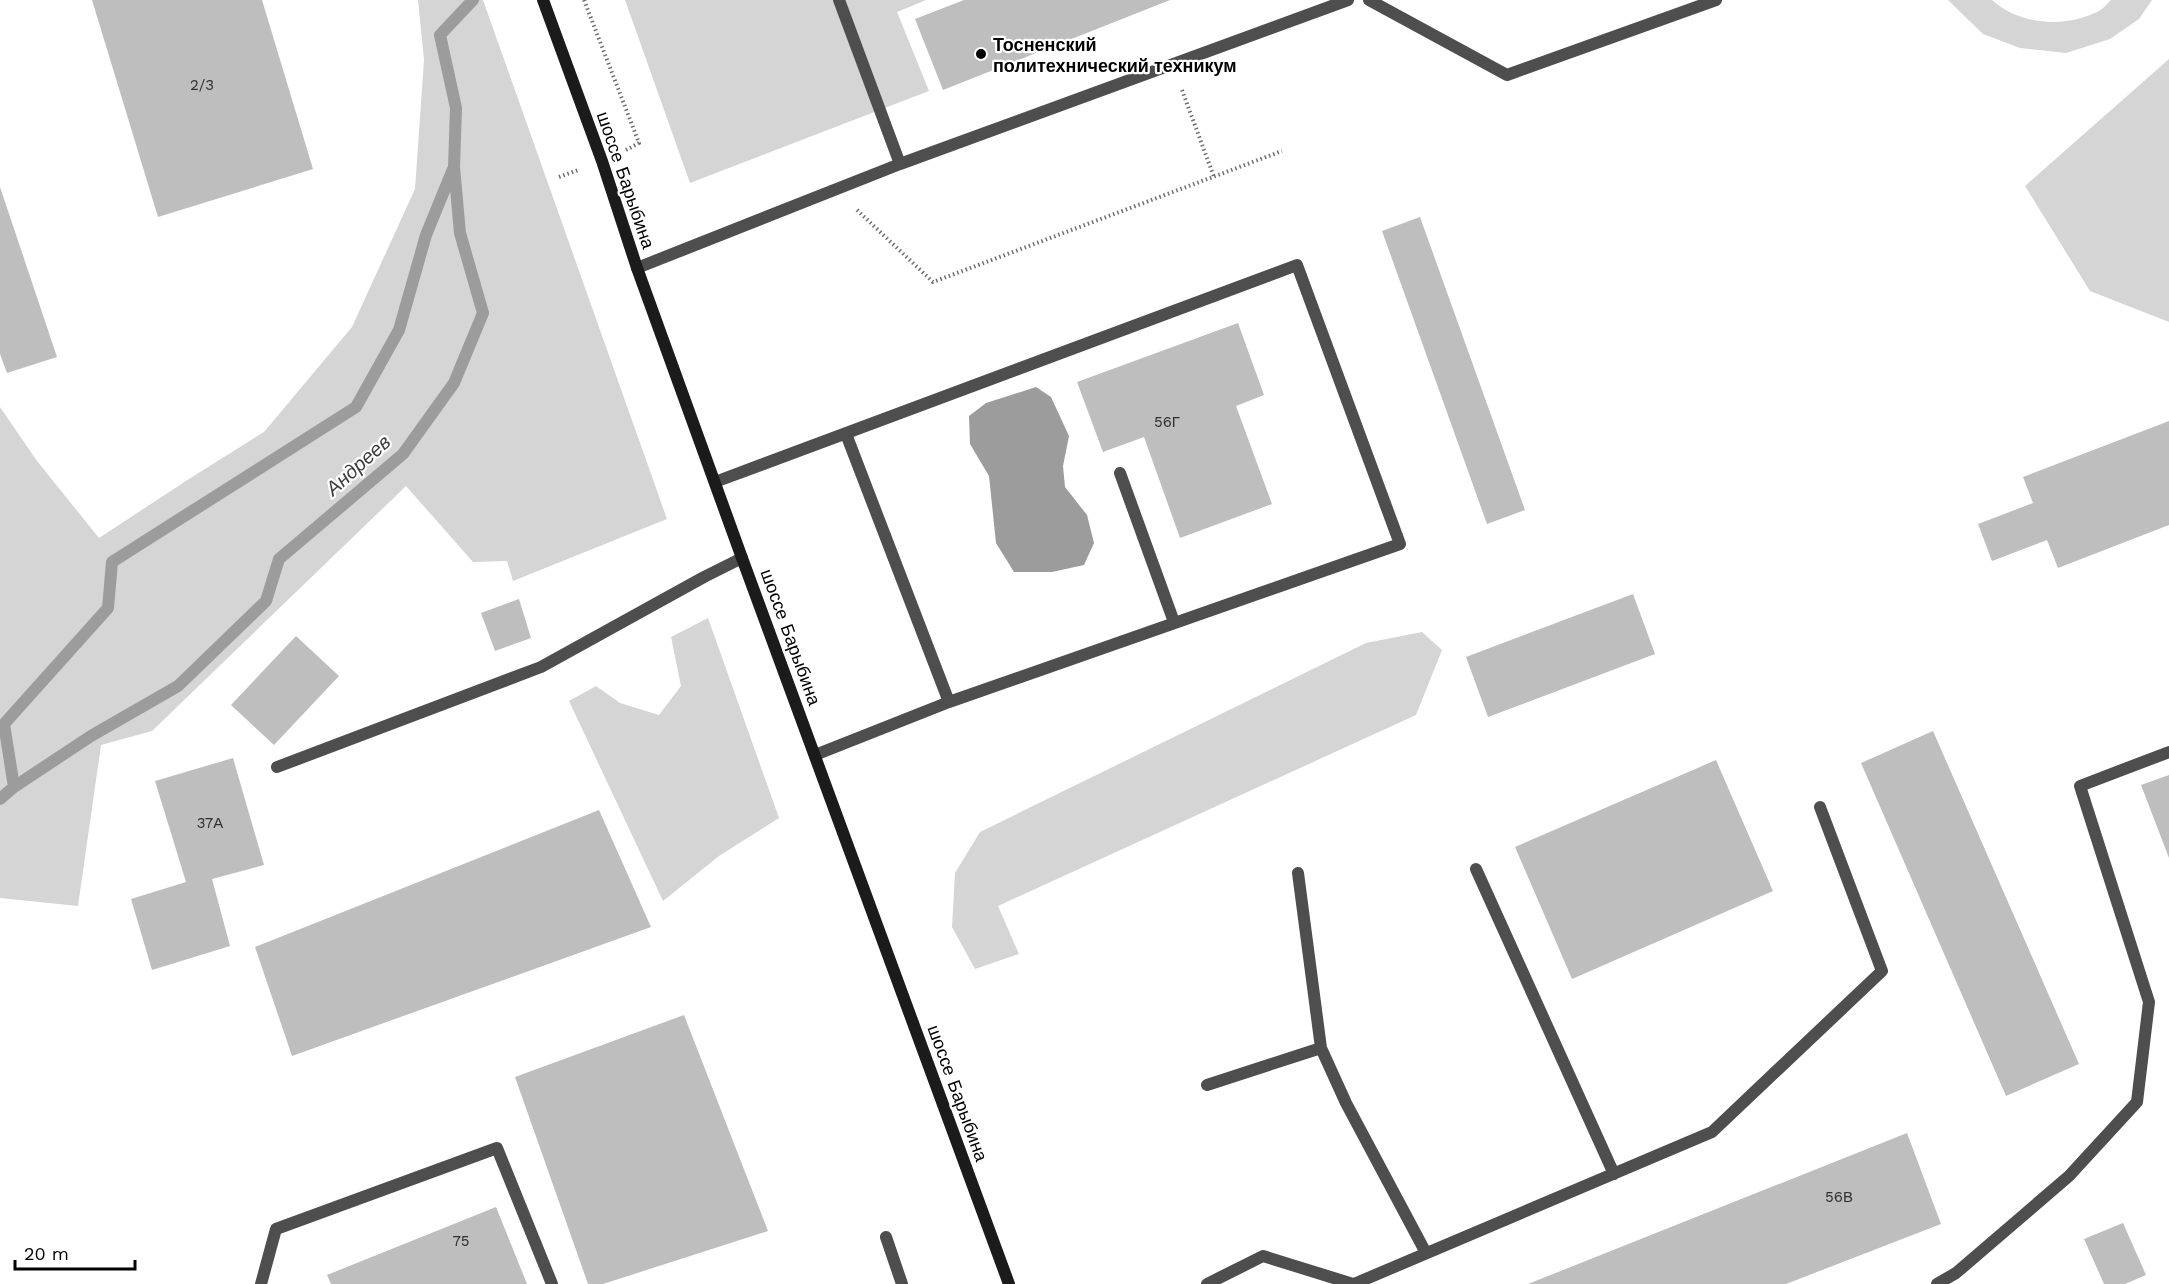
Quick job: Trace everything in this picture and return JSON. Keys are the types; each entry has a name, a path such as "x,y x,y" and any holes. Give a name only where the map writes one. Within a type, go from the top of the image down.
{"main road":[{"name":"шоссе Барыбина","path":"543,0 742,558 1009,1284"}],"lane":[{"path":"839,0 900,164"},
{"path":"637,268 835,188 1348,0"},
{"path":"1369,0 1507,75 1716,0"},
{"path":"715,482 1297,265 1400,544 949,702 815,755"},
{"path":"846,434 949,702"},
{"path":"1120,473 1174,622"},
{"path":"277,767 541,667 742,558"},
{"path":"1937,1284 1956,1273 2068,1176 2137,1102 2149,1002 2080,786 2169,752"},
{"path":"1207,1284 1263,1256 1353,1284 1712,1132 1882,971 1820,807"},
{"path":"1476,869 1614,1174"},
{"path":"1298,873 1321,1048 1346,1103 1426,1253"},
{"path":"1207,1085 1321,1048"},
{"path":"261,1284 276,1229 497,1148 552,1284"},
{"path":"886,1237 902,1284"}],"path":[{"path":"584,0 600,45"},
{"path":"1172,64 1214,177"},
{"path":"835,188 933,282 1282,152"}],"shaded area":[{"path":"418,0 483,0 667,519 513,581 507,561 473,562 406,486 152,731 101,745 78,906 0,898 0,407 37,461 99,538 264,432 352,327 415,189 424,60"},
{"path":"625,0 926,0 897,12 929,91 690,183"},
{"path":"1948,0 1992,0 2015,15 2056,22 2097,12 2111,0 2152,0 2139,19 2110,39 2066,53 2020,48 1983,34"},
{"path":"2169,59 2169,322 2090,291 2025,186"},
{"path":"1036,387 1051,397 1069,436 1063,466 1065,487 1087,515 1094,543 1084,565 1052,572 1014,572 996,543 989,476 970,444 969,416 986,403"},
{"path":"708,618 779,818 719,856 663,901 569,701 596,686 620,703 659,715 681,686 671,637"},
{"path":"1422,632 1442,650 1416,715 998,906 1019,954 975,969 952,927 955,873 980,832 1366,643"}],"building":[{"path":"92,0 262,0 313,169 158,217"},
{"name":"Тосненский политехнический техникум","path":"964,0 1170,0 943,90 915,19"},
{"path":"0,187 57,357 7,373 0,354"},
{"path":"1420,217 1525,510 1487,524 1382,231"},
{"path":"1238,323 1264,395 1236,406 1272,504 1180,538 1144,437 1103,452 1077,382"},
{"path":"2169,421 2169,525 2058,568 2047,540 1992,561 1978,524 2033,503 2023,477"},
{"path":"1633,594 1655,654 1488,717 1466,657"},
{"path":"519,599 531,638 495,651 481,613"},
{"path":"296,636 339,676 274,745 231,705"},
{"path":"1933,731 2079,1064 2006,1096 1861,763"},
{"path":"233,758 264,865 212,879 230,946 152,970 131,899 186,882 155,781"},
{"path":"1716,760 1773,891 1572,979 1515,847"},
{"path":"2169,775 2169,858 2141,785"},
{"path":"599,810 651,927 292,1056 255,947"},
{"path":"684,1015 768,1231 603,1284 588,1284 515,1077"},
{"path":"1907,1133 1941,1224 1786,1284 1528,1284"},
{"path":"496,1207 527,1284 331,1284 327,1275"},
{"path":"2123,1223 2146,1275 2125,1284 2104,1284 2084,1239"}],"waterway":[{"name":"Андреев","path":"0,799 14,787 91,736 178,686 266,601 279,559 403,454 454,383 483,313 460,233 454,167 456,108 440,35 473,0"},
{"path":"14,787 4,724 108,608 112,562 356,407 399,330 426,235 453,169"}],"place":[{"name":"Тосненский политехнический техникум","path":"981,54"}]}
